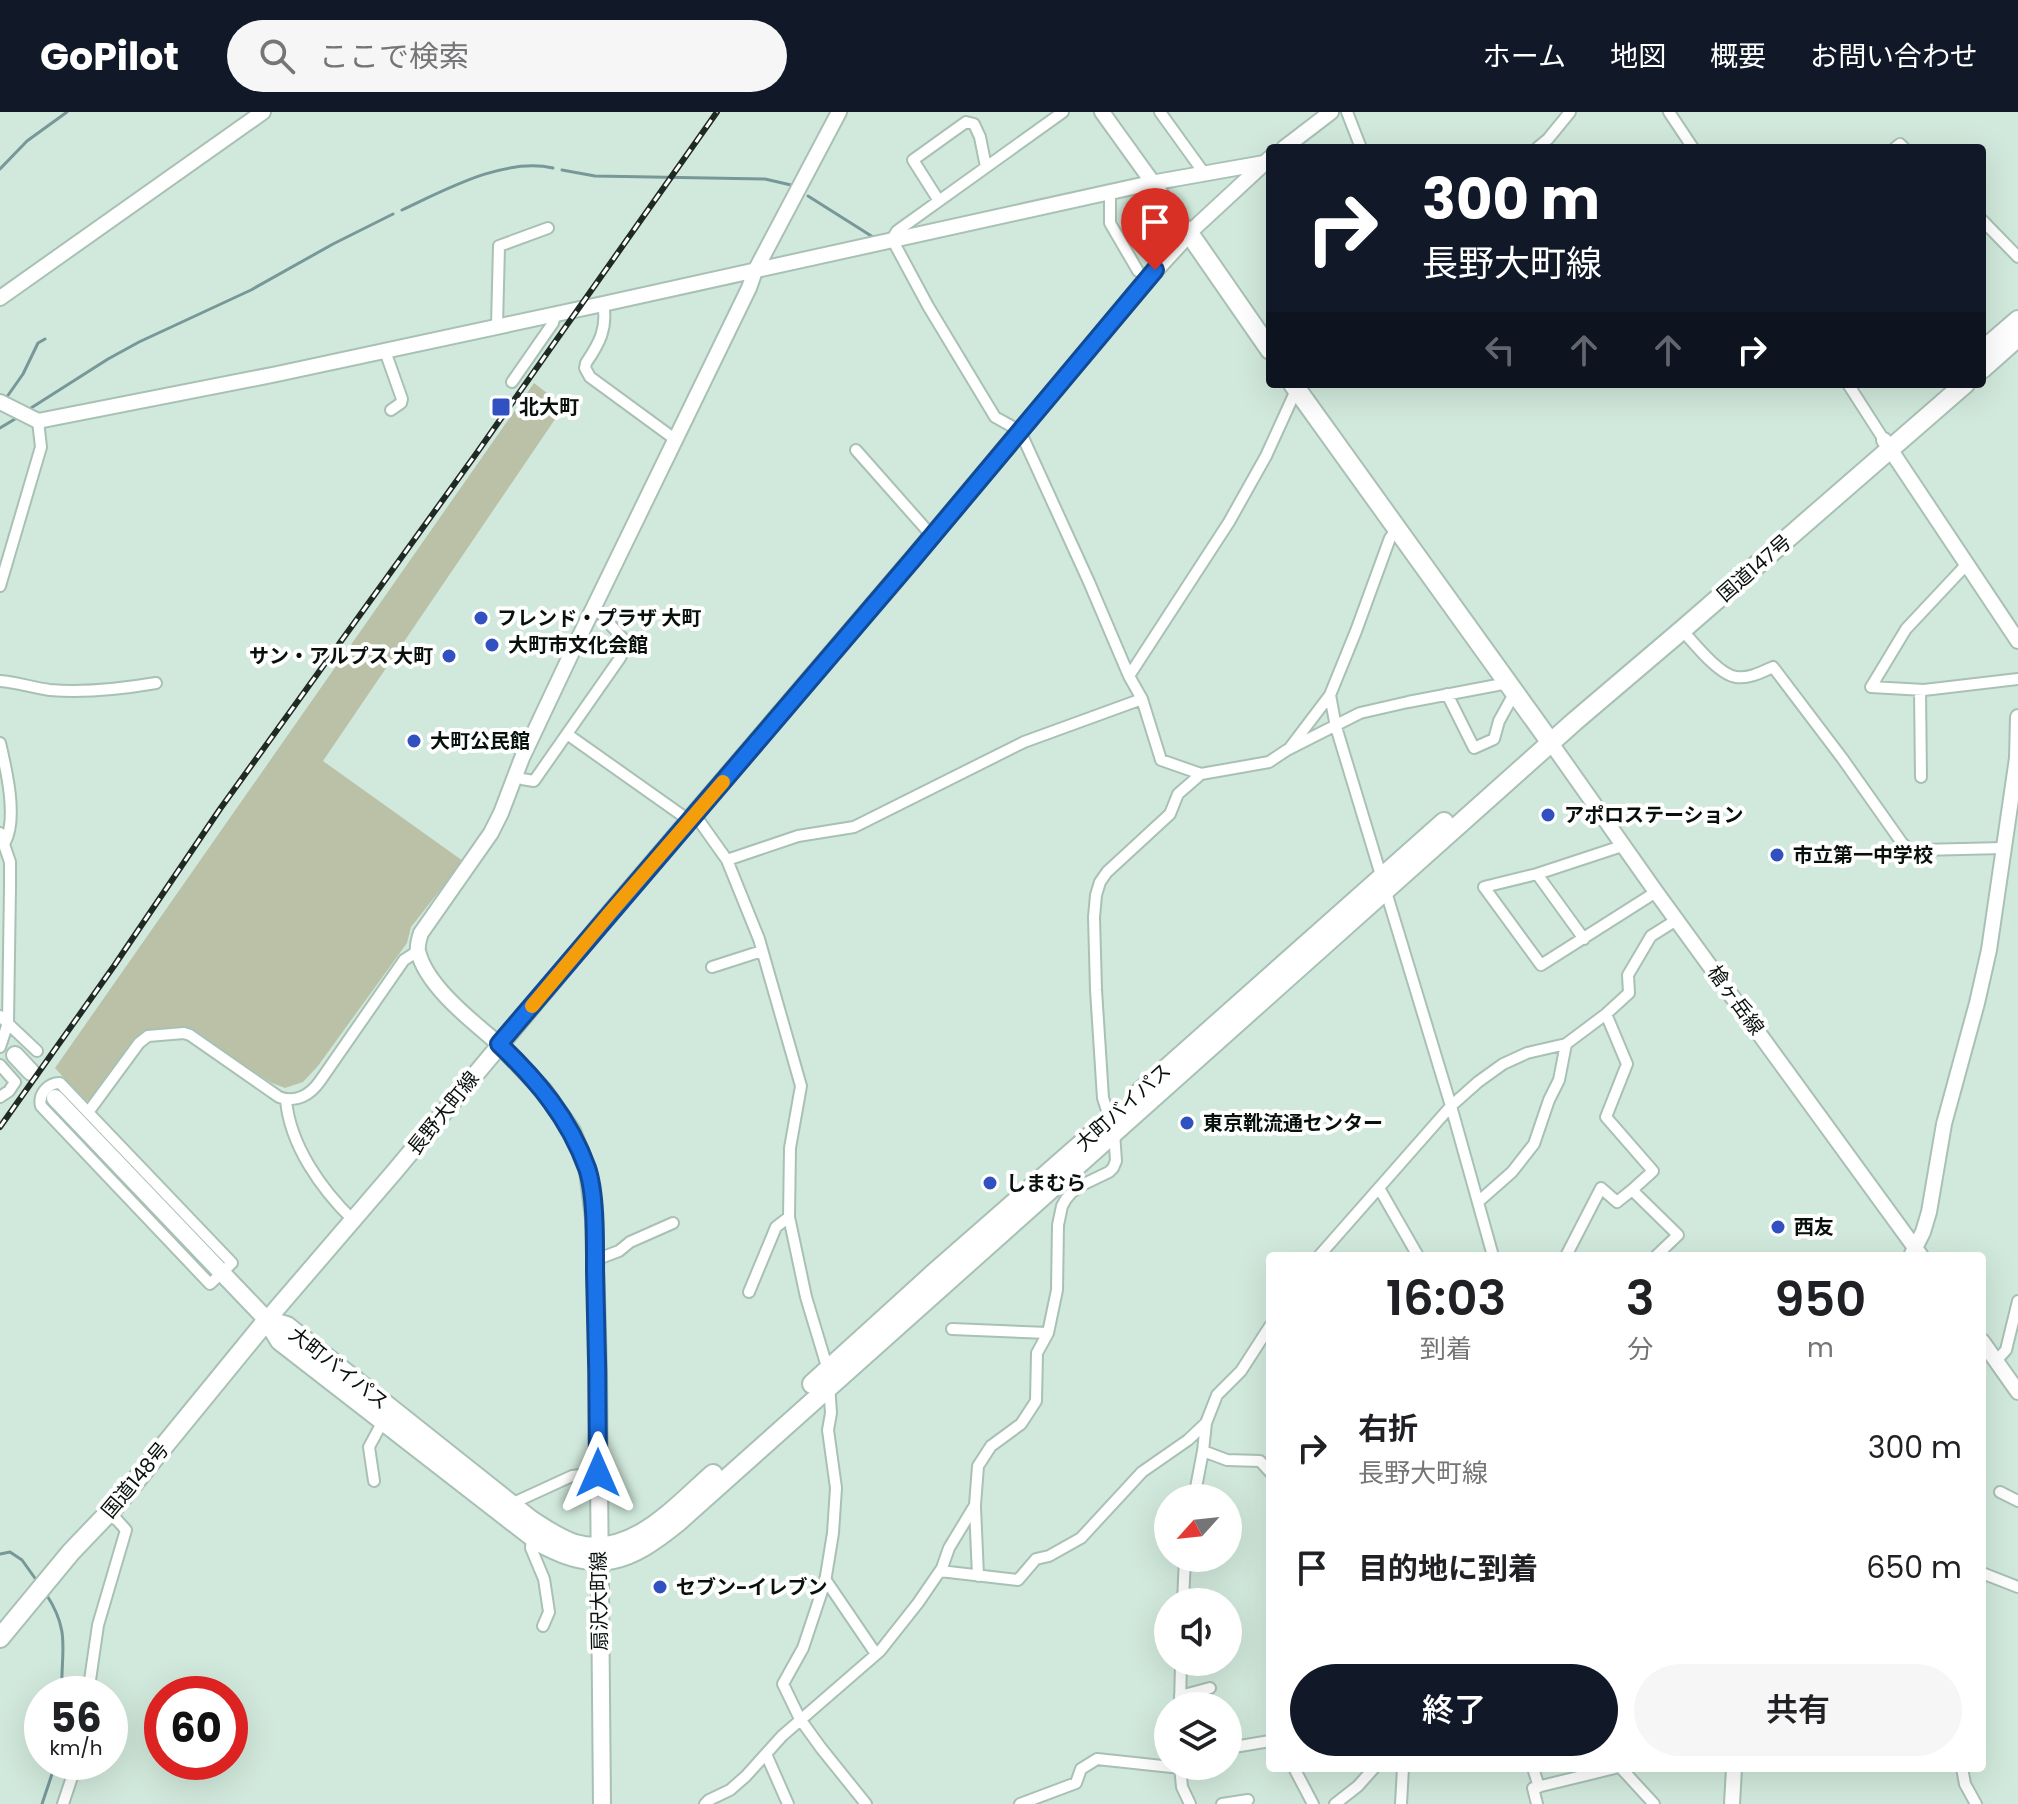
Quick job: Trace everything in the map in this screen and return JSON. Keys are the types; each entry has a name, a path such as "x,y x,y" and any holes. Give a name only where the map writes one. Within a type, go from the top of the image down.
{"highway":[{"path":"1189,233 1266,344"},
{"path":"1986,348 2018,320"},
{"path":"1986,365 2018,337"},
{"path":"1297,388 1548,738"},
{"name":"国道147号","path":"1548,738 1682,630 1887,445 1942,388"},
{"name":"国道147号","path":"1548,738 1887,445 1960,388"},
{"name":"大町バイパス","path":"267,1320 287,1326 557,1537 599,1554 627,1555 661,1536 828,1378 1548,738"},
{"name":"大町バイパス","path":"267,1320 280,1341 532,1537 571,1558 587,1561 599,1554"},
{"name":"国道148号","path":"0,1638 267,1320"}],"main road":[{"name":"長野大町線","path":"267,1320 1189,233"},
{"name":"扇沢大町線","path":"499,1044 544,1091 572,1131 588,1171 594,1219 598,1370 602,1804"},
{"path":"15,1055 31,1072"},
{"path":"55,1098 267,1320"}],"street":[{"path":"0,298 263,112"},
{"path":"499,1044 446,997 427,971 418,951 421,933 491,833 594,606 755,271 839,112"},
{"path":"892,239 897,231 1063,112"},
{"path":"1102,112 1189,233 1266,161"},
{"path":"1160,112 1204,173"},
{"path":"1289,144 1331,112"},
{"path":"1347,112 1359,144"},
{"path":"1542,144 1570,112"},
{"path":"1669,112 1690,144"},
{"path":"939,201 913,160 966,122 974,124 980,137 986,167"},
{"path":"3,403 38,421 277,374 1266,160"},
{"path":"1110,192 1110,223 1138,271"},
{"path":"1986,227 2018,257"},
{"path":"497,326 499,246 548,228"},
{"path":"892,239 995,417 1020,431 1142,699 1161,760 1201,774 1269,762 1360,713 1447,694 1512,687 1494,739 1474,748 1447,694"},
{"path":"603,304 603,334 586,363 587,372 676,440"},
{"path":"512,382 553,323 555,314"},
{"path":"385,351 402,399 391,410"},
{"path":"1129,676 1229,522 1266,456 1295,388"},
{"path":"1851,388 2018,641"},
{"path":"0,586 41,447 38,421"},
{"path":"856,450 932,536"},
{"path":"1287,750 1330,695 1390,538 1398,528"},
{"path":"1967,564 1906,629 1871,687 1920,690 2018,679"},
{"path":"515,775 534,781 620,658 625,647 624,640 594,606"},
{"path":"1682,630 1714,664 1734,677 1754,676 1773,667 1902,843 1912,852 2004,848"},
{"path":"0,681 51,690 89,691 156,683"},
{"path":"1920,690 1921,777"},
{"path":"1330,695 1336,727 1451,1106 1491,1252"},
{"path":"727,860 798,836 854,827 1024,742 1142,699"},
{"path":"1916,1252 1929,1212 1944,1124 1989,950 2017,758 2018,717"},
{"path":"567,734 692,818 727,860 762,951 801,1086 790,1148 789,1217 828,1378 831,1413 828,1430 836,1488 833,1533 825,1579 803,1648 783,1684 800,1719 866,1804"},
{"name":"槍ヶ岳線","path":"1548,738 1914,1252"},
{"path":"0,743 10,808 9,828 2,837 10,862 4,1020 0,1047"},
{"path":"978,1576 975,1505 978,1466 991,1446 1021,1424 1036,1401 1037,1353 1048,1333 1057,1290 1058,1225 1062,1206 1072,1192 1113,1168 1116,1161 1112,1125 1103,1098 1096,990 1096,895 1107,872 1170,814 1178,794 1201,774"},
{"path":"1625,845 1537,874 1484,887 1541,965 1656,892"},
{"path":"1537,874 1584,939"},
{"path":"1327,1252 1451,1106 1503,1064 1527,1053 1566,1044 1606,1014 1629,993 1628,975 1651,936 1678,919"},
{"path":"286,1100 305,1096 314,1090 404,960 418,951"},
{"path":"712,967 762,951"},
{"path":"1571,1252 1601,1188 1617,1202 1653,1171 1606,1117 1627,1064 1606,1014"},
{"path":"4,1020 37,1051"},
{"path":"89,1111 139,1043 148,1036 190,1035 286,1100 304,1157 327,1192 353,1220"},
{"path":"1478,1202 1512,1172 1534,1144 1559,1080 1566,1044"},
{"path":"0,1065 15,1082 0,1097"},
{"path":"60,1083 89,1111 232,1263 222,1273 210,1284 41,1106 41,1095 53,1084 60,1083"},
{"path":"1379,1188 1416,1252"},
{"path":"1632,1190 1678,1235 1660,1252"},
{"path":"749,1292 776,1227 789,1217"},
{"path":"595,1260 673,1223"},
{"path":"1996,1361 2006,1350 2018,1301"},
{"path":"952,1329 1048,1333"},
{"path":"1197,1484 1206,1423 1217,1395 1241,1371 1266,1332"},
{"path":"1986,1347 2018,1392"},
{"path":"374,1481 369,1447 383,1421"},
{"path":"940,1571 1018,1580 1036,1559 1049,1556 1081,1538 1142,1472 1188,1440 1206,1423"},
{"path":"1203,1451 1227,1460 1260,1461 1266,1468"},
{"path":"511,1504 572,1476 598,1473"},
{"path":"2000,1492 2018,1501"},
{"path":"705,1804 730,1790 746,1776 800,1719 876,1654 940,1571 949,1548 975,1505"},
{"path":"91,1676 98,1625 126,1530 109,1511"},
{"path":"532,1537 531,1548 544,1579 549,1612 543,1626"},
{"path":"1986,1575 2018,1587"},
{"path":"825,1579 876,1654"},
{"path":"1201,1692 1210,1688"},
{"path":"1242,1746 1266,1742"},
{"path":"766,1754 788,1804"},
{"path":"1020,1804 1076,1783 1081,1769 1097,1759 1154,1764"},
{"path":"1296,1772 1313,1804"},
{"path":"1339,1803 1370,1772"},
{"path":"1401,1804 1403,1772"},
{"path":"1534,1772 1539,1787"},
{"path":"1537,1804 1533,1788 1601,1772"},
{"path":"1622,1772 1654,1804"},
{"path":"1732,1804 1734,1772"},
{"path":"1963,1772 1965,1784 1976,1804"},
{"path":"63,1804 71,1780"},
{"path":"1182,1780 1190,1804"},
{"path":"1222,1804 1248,1800"}],"green space":[{"path":"534,383 564,406 323,761 463,861 411,927 407,943 318,1066 303,1082 285,1088 272,1083 186,1029 144,1032 91,1100 85,1101 55,1068"}],"waterway":[{"path":"0,169 27,141 67,112"},
{"path":"402,210 495,171 534,166 553,168"},
{"path":"562,170 595,176 765,179 791,185"},
{"path":"808,196 873,237"},
{"path":"31,408 139,342 251,290 393,214"},
{"path":"4,401 23,374 38,343 45,339"},
{"path":"0,428 15,419"},
{"path":"0,1554 10,1552 22,1560 37,1581"},
{"path":"46,1594 62,1632 62,1676"},
{"path":"42,1804 50,1780"}],"railway":[{"path":"0,1127 220,809 717,112"}],"slow traffic":[{"path":"532,1006 723,782"}],"place":[{"name":"北大町","path":"501,407"},
{"name":"フレンド・プラザ 大町","path":"481,618"},
{"name":"大町市文化会館","path":"492,645"},
{"name":"サン・アルプス 大町","path":"449,656"},
{"name":"大町公民館","path":"414,741"},
{"name":"アポロステーション","path":"1548,815"},
{"name":"市立第一中学校","path":"1777,855"},
{"name":"東京靴流通センター","path":"1187,1123"},
{"name":"しまむら","path":"990,1183"},
{"name":"西友","path":"1778,1227"},
{"name":"セブン-イレブン","path":"660,1587"}],"route":[{"path":"598,1473 594,1219 588,1171 572,1131 544,1091 499,1044 1155,270"}]}
